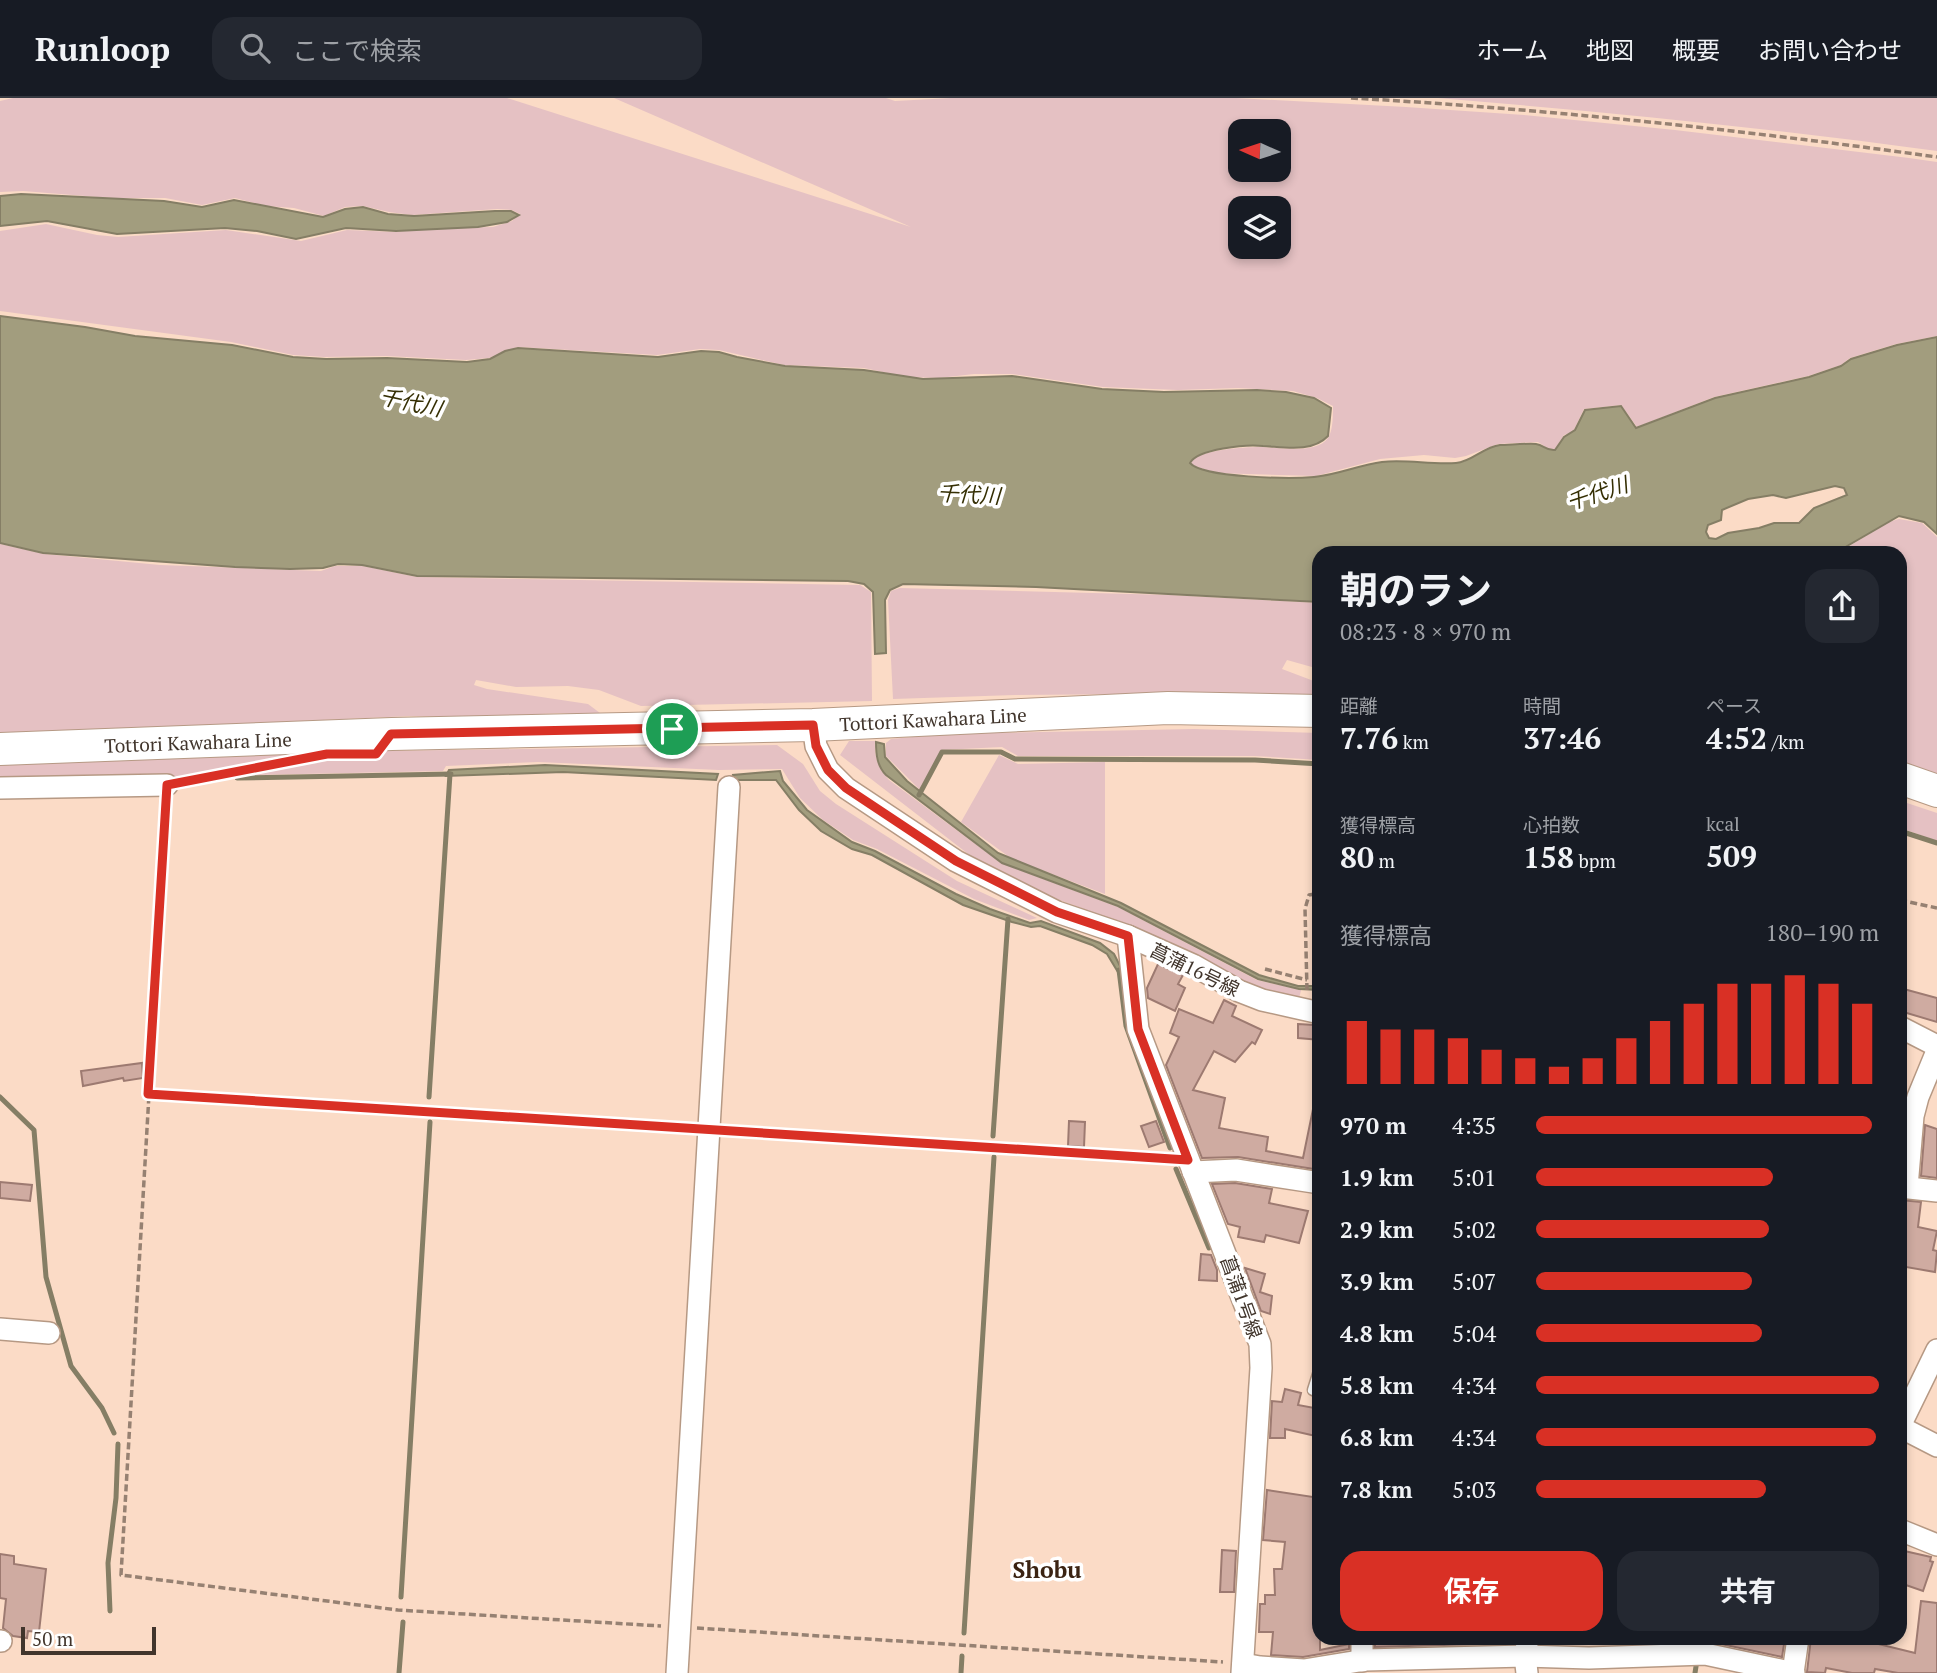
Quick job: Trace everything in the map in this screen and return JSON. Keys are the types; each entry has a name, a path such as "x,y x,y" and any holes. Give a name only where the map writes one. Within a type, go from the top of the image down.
{"main road":[{"name":"Tottori Kawahara Line","path":"0,749 391,734 813,725 1168,708 1312,711"},
{"path":"1907,780 1937,791"}],"street":[{"name":"菖蒲16号線","path":"813,725 816,746 828,770 846,788 956,861 1057,912 1128,936 1193,965 1239,991 1262,1000 1312,1012"},
{"path":"0,788 167,785"},
{"path":"677,1673 729,787"},
{"name":"菖蒲1号線","path":"1128,936 1138,1029 1256,1328 1261,1354 1243,1668"},
{"path":"1907,1031 1937,1048 1913,1116 1907,1163"},
{"path":"1191,1166 1312,1182"},
{"path":"1907,1187 1937,1191"},
{"path":"0,1329 49,1333"},
{"path":"1907,1412 1937,1350"},
{"path":"1907,1430 1937,1446"},
{"path":"1907,1533 1937,1545"},
{"path":"1364,1645 1371,1664"},
{"path":"1243,1668 1304,1670 1526,1656 1589,1658 1663,1651 1705,1654 1794,1673 1797,1645"}],"path":[{"path":"1351,98 1664,123 1937,157"},
{"path":"274,765 167,785 121,1575 398,1610 680,1627 1243,1668"},
{"path":"1312,894 1309,895 1305,909 1307,980 1312,1007"},
{"path":"1907,902 1937,908"},
{"path":"1265,969 1307,980"},
{"path":"148,1094 709,1128 1191,1166"}],"shaded area":[{"path":"13,98 507,98 911,227 614,98 886,98 895,101 951,98 1236,98 1524,115 1675,130 1937,162 1937,336 1896,344 1850,358 1841,365 1808,376 1714,397 1637,427 1621,405 1584,409 1573,432 1564,435 1555,449 1549,449 1538,442 1498,444 1455,458 1424,455 1380,459 1316,476 1215,473 1192,465 1191,460 1214,451 1234,448 1315,447 1330,435 1333,406 1293,391 1103,387 1012,374 906,377 864,368 784,365 719,350 700,349 657,355 518,347 489,358 466,360 293,355 231,342 0,311 0,231 46,224 118,237 226,230 301,241 347,230 396,232 493,227 512,221 520,214 512,210 497,209 412,215 363,206 345,207 324,216 235,198 202,205 165,198 0,192 0,101"},
{"path":"1438,98 1937,98 1937,151 1688,121"},
{"path":"1899,519 1922,523 1937,537 1937,780 1907,769 1907,546 1850,546 1889,522"},
{"path":"0,544 45,554 160,565 321,571 335,566 363,566 417,577 860,585 871,592 872,701 641,706 599,690 568,686 516,687 476,680 474,685 487,689 588,704 604,716 561,713 475,717 409,716 0,735"},
{"path":"900,588 1170,595 1312,603 1312,667 1287,660 1282,669 1312,680 1312,699 1143,694 893,699 888,600 891,591"},
{"path":"1194,729 1312,733 1312,760 1254,756 1018,756 1002,747 941,750 920,790 886,756 886,743 891,739 945,734"},
{"path":"849,741 875,741 878,762 889,780 1001,863 1118,907 1257,980 1301,990 1299,999 1256,988 1136,928 1046,895 976,860 840,755"},
{"path":"777,745 803,764 820,791 836,804 957,881 1037,918 1029,920 974,899 877,849 853,840 823,820 800,798 782,769 719,770 538,762 446,766 443,771 252,775 315,762 380,757 386,751"},
{"path":"308,753 163,781 0,785 0,762"},
{"path":"999,755 1018,764 1105,762 1105,894 1012,859 961,822"},
{"path":"1907,803 1937,813 1937,841 1907,830"}],"water":[{"path":"21,194 164,201 202,207 234,200 323,217 345,209 363,207 388,214 414,216 495,211 511,211 519,215 507,222 478,227 396,231 346,228 296,239 225,228 117,234 47,221 0,226 0,196"},
{"name":"千代川","path":"0,316 135,336 232,345 293,357 326,359 387,358 467,362 490,359 518,348 658,357 701,351 719,352 785,366 864,370 923,379 1012,376 1102,389 1286,392 1314,398 1331,408 1328,436 1306,447 1256,446 1212,451 1194,458 1190,463 1198,468 1229,475 1287,478 1323,476 1382,462 1456,463 1500,445 1536,444 1555,450 1564,437 1575,430 1585,410 1621,406 1636,428 1715,398 1809,377 1841,366 1851,359 1897,345 1937,337 1937,534 1924,522 1899,516 1847,546 1312,546 1312,602 1036,587 903,584 890,590 885,600 886,653 875,654 873,592 864,584 848,581 417,576 362,565 338,564 323,568 290,569 235,567 43,553 0,543","holes":["1835,486 1844,488 1847,495 1814,508 1799,523 1774,523 1728,533 1716,539 1709,538 1706,532 1708,525 1721,520 1722,510 1748,499 1773,495 1786,498"]},
{"path":"876,742 884,744 885,757 907,781 998,853 1121,903 1259,975 1298,986 1312,986 1312,990 1258,979 1118,906 1002,863 886,775 876,751"},
{"path":"545,765 718,774 716,780 563,772 446,776 449,770"},
{"path":"780,771 783,781 807,810 852,842 990,909 1030,923 1041,921 1100,943 1114,954 1122,970 1121,977 1107,954 1092,945 1040,926 1031,927 1012,922 963,905 872,855 852,849 821,831 799,810 776,780 734,780 733,775"}],"building":[{"path":"1158,964 1183,975 1178,984 1185,988 1175,1011 1148,998 1147,988"},
{"path":"1907,990 1937,998 1937,1022 1907,1013"},
{"path":"1224,1000 1236,1006 1232,1016 1262,1030 1255,1044 1252,1042 1235,1062 1214,1051 1193,1090 1225,1098 1219,1128 1268,1137 1266,1151 1303,1158 1312,1114 1312,1169 1238,1157 1202,1158 1166,1065 1179,1037 1170,1033 1179,1009 1213,1023"},
{"path":"1298,1024 1312,1025 1312,1039 1298,1038"},
{"path":"142,1063 143,1078 124,1081 123,1078 83,1086 81,1071"},
{"path":"1069,1121 1085,1122 1084,1147 1068,1146"},
{"path":"1156,1121 1164,1142 1149,1147 1141,1126"},
{"path":"1925,1125 1937,1129 1937,1178 1921,1176"},
{"path":"0,1182 32,1185 30,1201 0,1198"},
{"path":"1235,1183 1272,1189 1269,1203 1308,1211 1299,1243 1266,1235 1264,1242 1238,1237 1240,1227 1228,1224 1212,1184"},
{"path":"1907,1201 1921,1202 1918,1227 1937,1231 1933,1250 1937,1251 1935,1272 1907,1267"},
{"path":"1201,1254 1211,1255 1217,1270 1217,1281 1199,1280"},
{"path":"1245,1268 1265,1274 1260,1292 1272,1296 1270,1314 1261,1311"},
{"path":"1285,1389 1301,1393 1298,1405 1312,1408 1312,1435 1285,1429 1285,1438 1270,1438 1272,1401 1282,1402"},
{"path":"1267,1490 1312,1497 1312,1645 1320,1645 1320,1650 1344,1645 1349,1645 1349,1649 1303,1657 1271,1655 1273,1632 1259,1632 1260,1604 1265,1604 1265,1595 1275,1595 1274,1569 1282,1569 1285,1542 1263,1540"},
{"path":"1222,1550 1236,1551 1234,1592 1220,1592"},
{"path":"1907,1552 1931,1557 1930,1561 1933,1562 1923,1591 1907,1585"},
{"path":"0,1554 14,1556 14,1564 46,1569 39,1632 28,1631 27,1638 13,1636 3,1628 6,1599 0,1598"},
{"path":"1921,1601 1937,1603 1937,1673 1898,1673 1875,1669 1874,1673 1852,1673 1826,1668 1825,1673 1807,1672 1810,1645 1882,1645 1915,1653"},
{"path":"1375,1645 1444,1645 1375,1647"},
{"path":"1726,1645 1784,1645 1782,1657"}],"waterway":[{"path":"919,795 942,752 1001,752 1015,759 1255,760 1312,764"},
{"path":"429,1097 450,774"},
{"path":"237,778 451,774"},
{"path":"1907,833 1937,843"},
{"path":"993,1136 1008,919"},
{"path":"1119,970 1126,1026 1170,1148"},
{"path":"0,1097 34,1130 46,1277 71,1366 102,1408 114,1433"},
{"path":"401,1597 430,1122"},
{"path":"964,1633 994,1157"},
{"path":"1176,1169 1209,1248"},
{"path":"110,1611 108,1563 116,1498 118,1444"},
{"path":"399,1673 403,1622"},
{"path":"961,1673 962,1656"},
{"path":"1695,1673 1697,1660"}],"district":[{"name":"Shobu","path":"1047,1569"}],"route":[{"path":"813,725 816,746 828,770 846,788 956,861 1057,912 1128,936 1138,1029 1188,1160 148,1094 167,785 327,754 376,754 391,734 672,729 813,725"}]}
